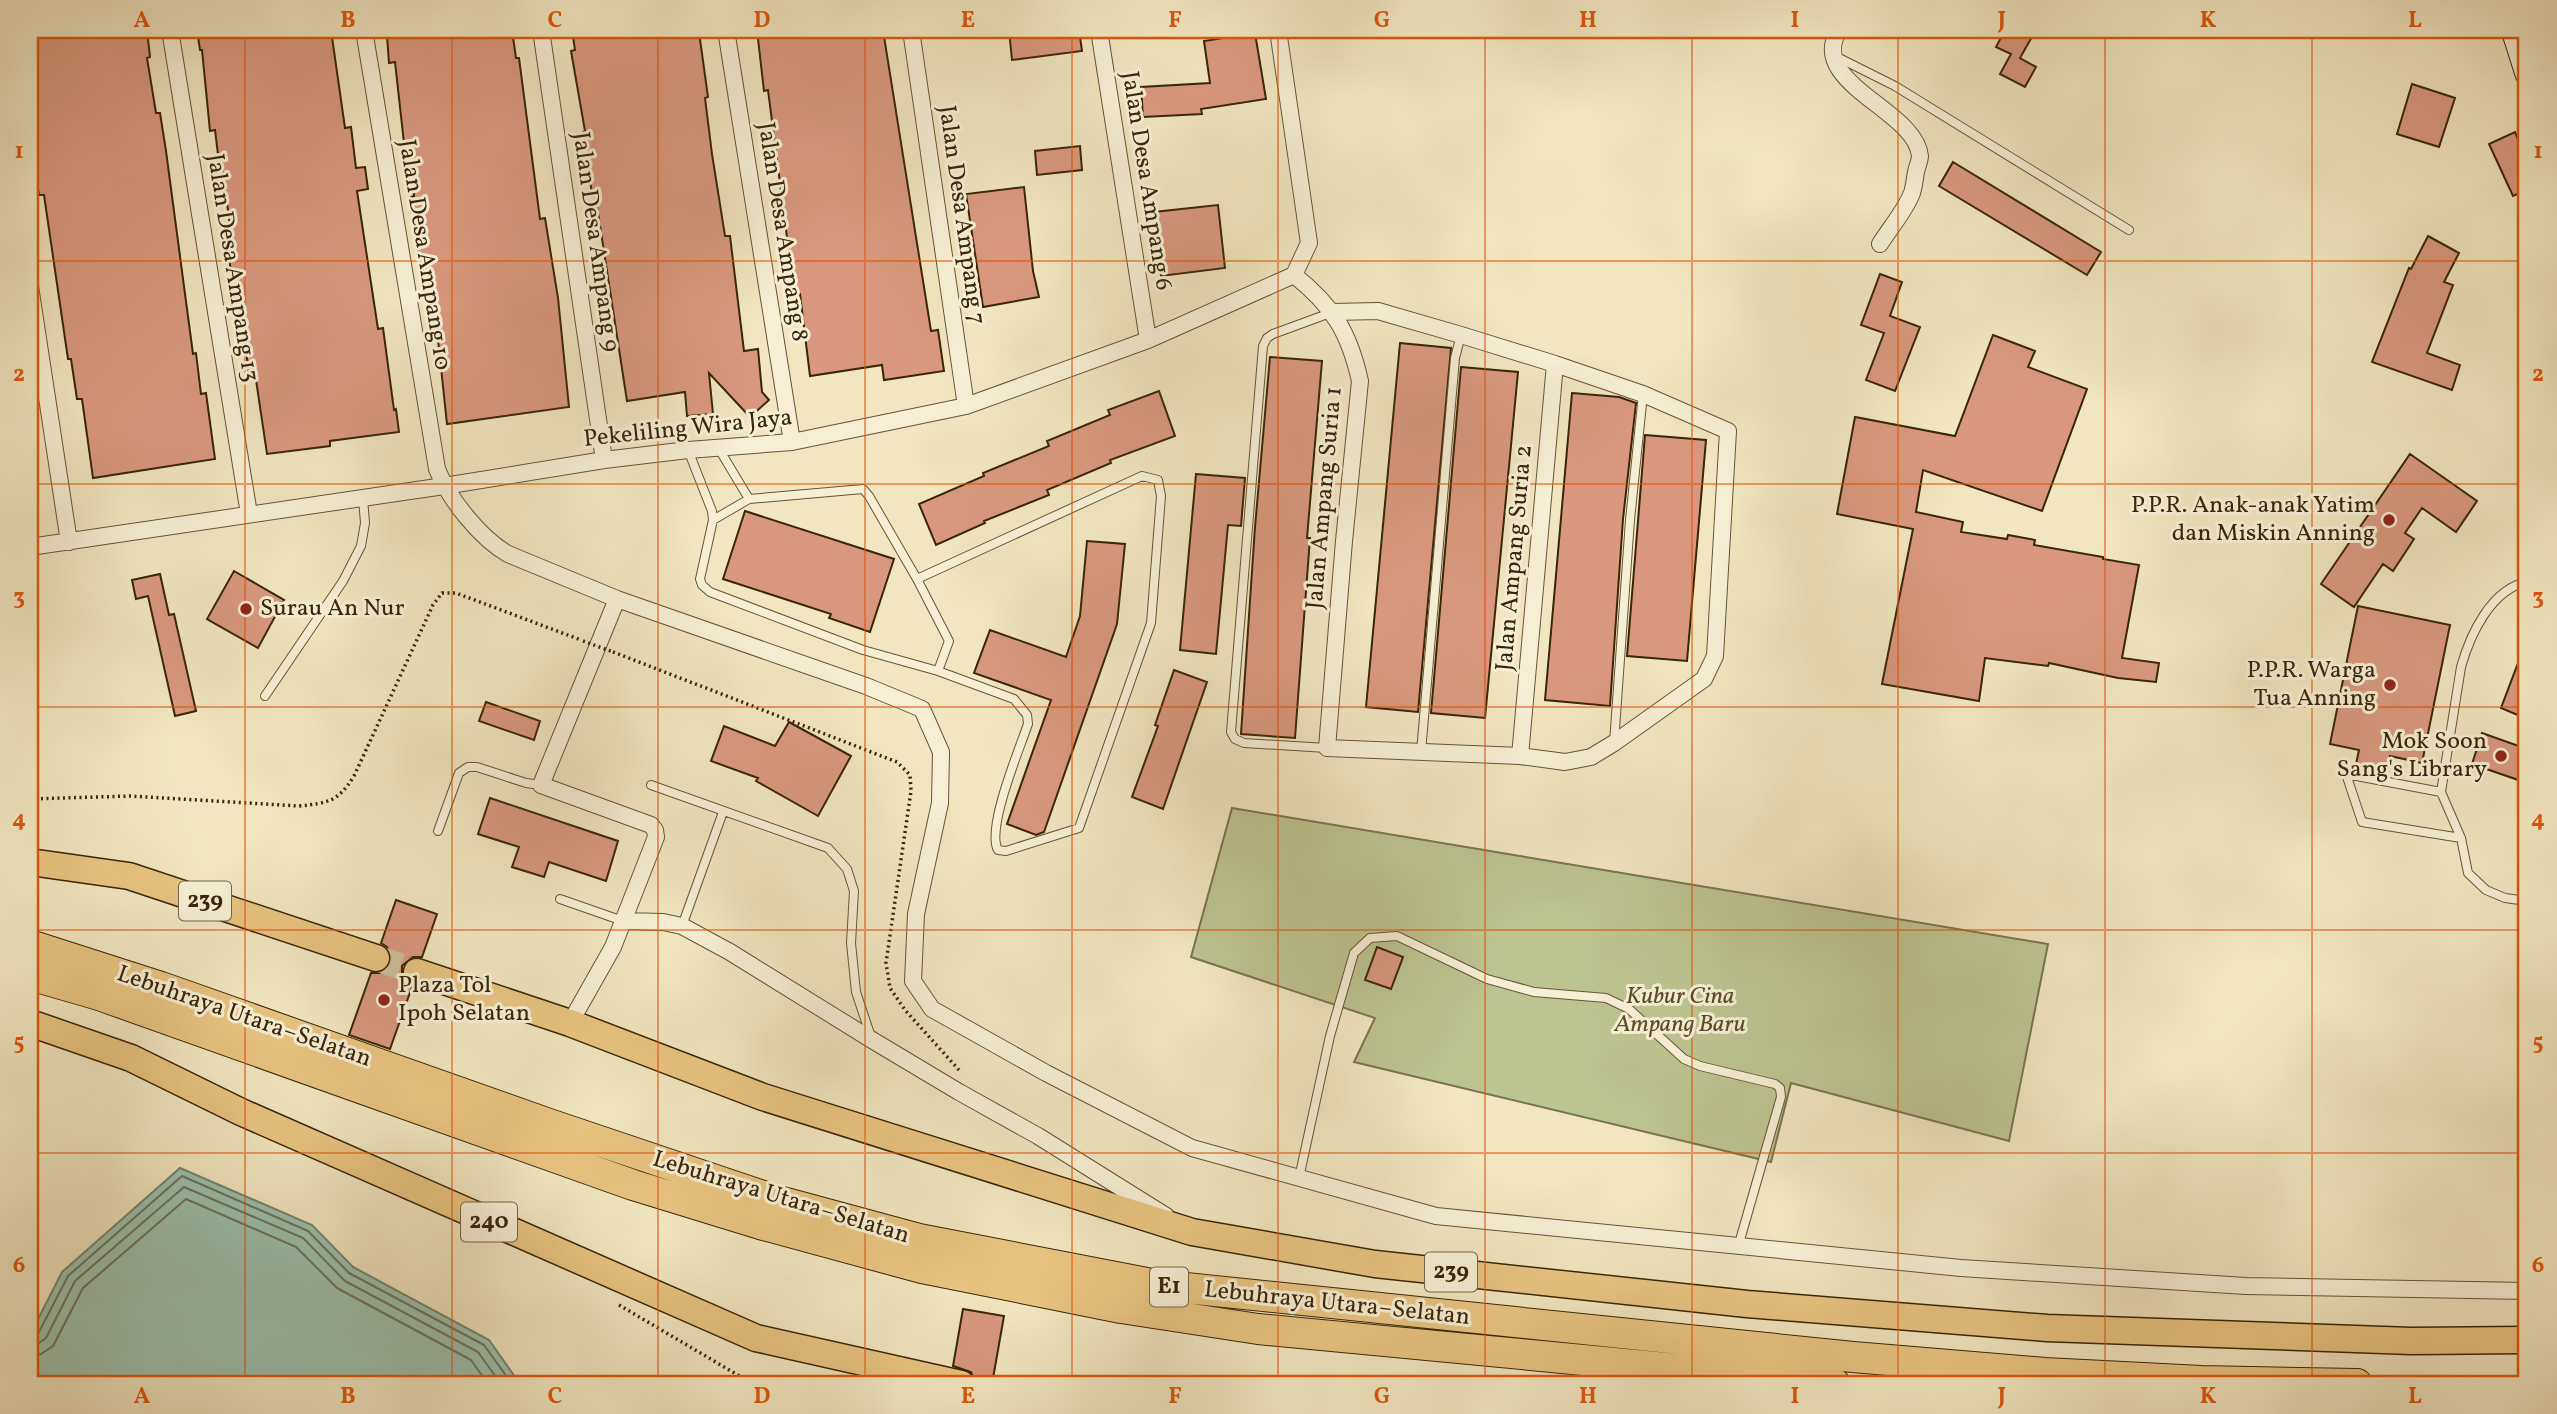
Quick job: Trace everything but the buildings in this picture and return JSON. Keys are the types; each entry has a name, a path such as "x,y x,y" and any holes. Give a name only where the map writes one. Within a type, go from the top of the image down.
{"highway":[{"name":"Lebuhraya Utara–Selatan","path":"30,945 161,987 552,1125 775,1200 919,1239 1144,1283 1853,1357 2202,1381 2357,1384"},
{"name":"Lebuhraya Utara–Selatan","path":"30,975 99,995 633,1185 760,1224 922,1268 1121,1308 1258,1329 1835,1384"}],"main road":[{"path":"2513,30 2527,74"},
{"name":"239","path":"30,862 130,876 376,958"},
{"name":"239","path":"417,972 569,1023 763,1097 1192,1232 1375,1264 1747,1304 1978,1324 2204,1335 2411,1341 2527,1340"},
{"name":"240","path":"30,1023 131,1058 265,1122 756,1338 961,1384"}],"street":[{"name":"Jalan Desa Ampang 13","path":"170,30 249,514"},
{"name":"Jalan Desa Ampang 10","path":"363,30 437,469 444,486"},
{"name":"Jalan Desa Ampang 9","path":"541,30 604,460"},
{"name":"Jalan Desa Ampang 8","path":"726,30 792,442"},
{"name":"Jalan Desa Ampang 7","path":"911,30 966,406"},
{"name":"Jalan Desa Ampang 6","path":"1099,30 1148,340"},
{"path":"1278,30 1309,243 1294,275"},
{"path":"1839,30 1831,41 1832,54 1852,84 1907,130 1920,155 1912,193 1880,244"},
{"name":"Pekeliling Wira Jaya","path":"30,547 604,460 792,442 966,406 1148,340 1294,275"},
{"name":"Jalan Ampang Suria 1","path":"1294,275 1319,294 1334,312 1354,355 1360,381 1343,541 1327,748"},
{"path":"30,286 69,542"},
{"path":"1327,748 1520,756 1564,762 1591,757 1704,679 1715,656 1728,431 1643,394 1461,335 1378,311 1334,312"},
{"name":"Jalan Ampang Suria 2","path":"1520,756 1555,364"},
{"path":"444,486 491,544 508,554 617,599 866,686 922,709 941,752 940,803 916,914 913,981 932,1009 1046,1073 1192,1148 1436,1216 1961,1268 2233,1285 2369,1290 2527,1291"},
{"path":"569,1023 613,947 656,837 651,825 541,785 617,599"},
{"path":"623,921 663,922 682,926 730,952 872,1040 1038,1136 1192,1232"}],"lane":[{"path":"1832,54 1895,86 2130,230"},
{"path":"1327,748 1244,743 1235,739 1231,732 1263,346 1273,334 1334,312"},
{"path":"1421,752 1455,358 1461,335"},
{"path":"1614,743 1630,520 1643,394"},
{"path":"719,449 750,499"},
{"path":"688,450 713,520 700,579 702,586 710,592 863,650 937,671 1014,699 1027,715 1028,724 995,825 995,845 998,850 1006,851 1079,828 1151,623 1161,496 1158,480 1142,476 917,579"},
{"path":"713,520 750,499 863,489 917,579 949,641 937,671"},
{"path":"265,696 343,581 361,546 365,523 363,498"},
{"path":"2527,582 2518,584 2494,602 2465,652 2441,792 2461,838 2468,873 2486,890 2505,898 2527,901"},
{"path":"438,831 459,773 468,767 477,767 526,783 541,785"},
{"path":"2441,792 2346,774 2362,822 2461,838"},
{"path":"651,785 828,848 847,869 854,891 851,943 856,992 872,1040"},
{"path":"682,926 723,812"},
{"path":"560,900 623,921"},
{"path":"1298,1178 1330,1035 1354,953 1370,937 1397,936 1499,982 1534,992 1606,998 1629,1009 1684,1059 1700,1066 1775,1084 1780,1088 1781,1097 1738,1247"}],"path":[{"path":"30,799 130,796 299,806 325,803 342,794 354,776 433,606 442,593 456,593 897,762 910,775 911,791 886,963 890,988 905,1010 965,1076"}],"green space":[{"name":"Kubur Cina Ampang Baru","path":"1232,808 2048,944 2009,1141 1791,1083 1771,1162 1354,1062 1375,1018 1191,957"}],"water":[{"path":"180,1168 312,1225 353,1267 489,1340 520,1384 30,1384 30,1335 62,1272"}],"tunnel":[{"path":"376,958 417,972"}],"place":[{"name":"P.P.R. Anak-anak Yatim dan Miskin Anning","path":"2389,520"},
{"name":"Surau An Nur","path":"246,609"},
{"name":"P.P.R. Warga Tua Anning","path":"2390,685"},
{"name":"Mok Soon Sang's Library","path":"2501,756"},
{"name":"Plaza Tol Ipoh Selatan","path":"384,1000"}]}
